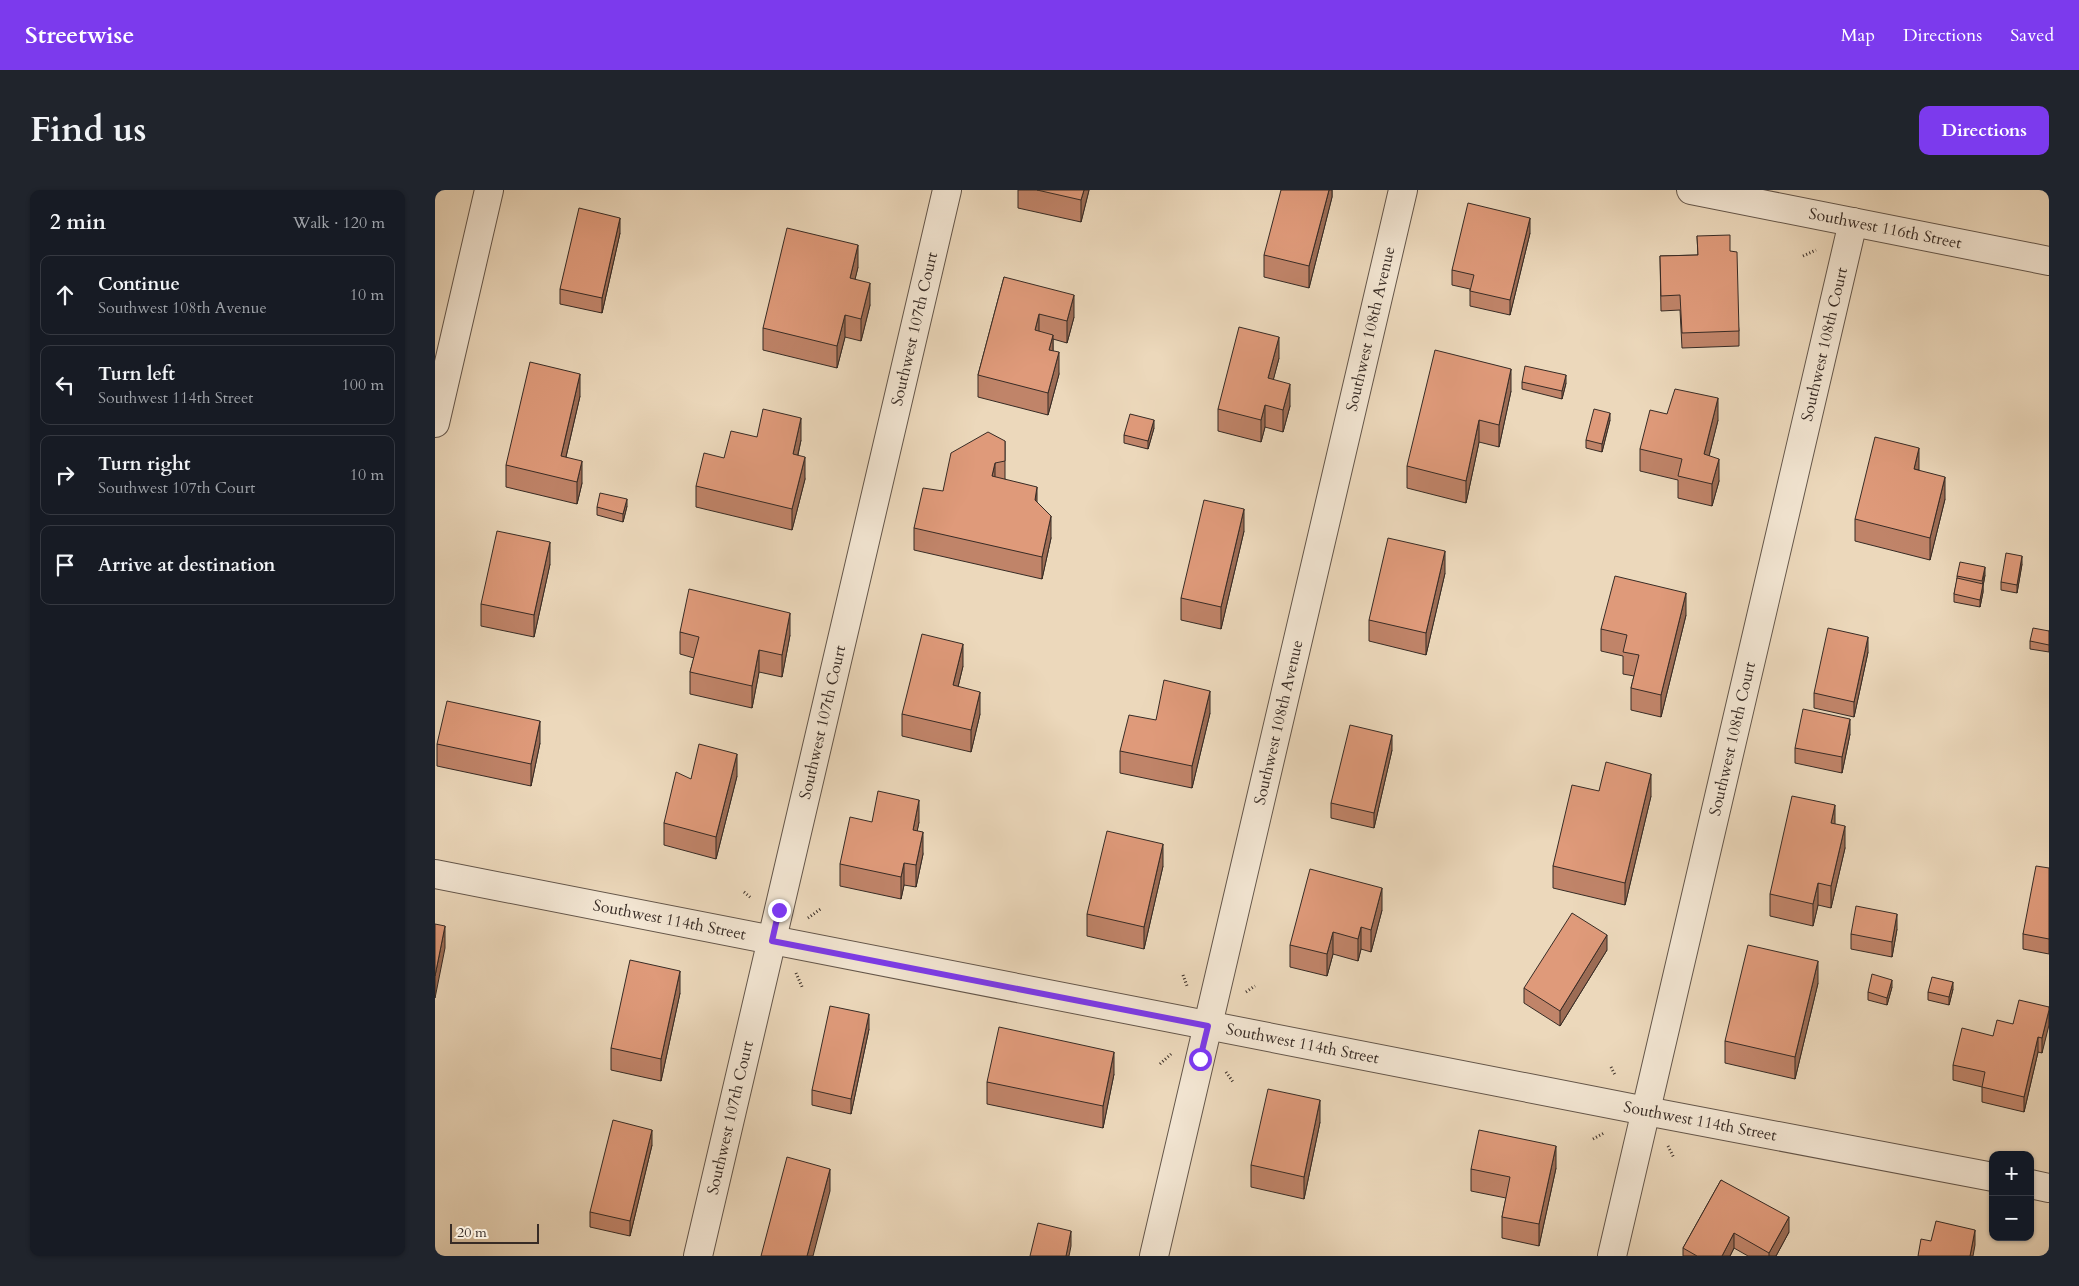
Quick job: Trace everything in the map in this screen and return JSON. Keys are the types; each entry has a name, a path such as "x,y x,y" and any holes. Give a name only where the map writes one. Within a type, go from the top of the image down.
{"street":[{"path":"435,422 489,190"},
{"name":"Southwest 107th Court","path":"698,1256 947,190"},
{"name":"Southwest 108th Avenue","path":"1154,1256 1403,190"},
{"name":"Southwest 116th Street","path":"1691,190 2049,260"},
{"name":"Southwest 108th Court","path":"1612,1256 1853,222"},
{"name":"Southwest 114th Street","path":"435,874 1646,1112 1989,1176"},
{"path":"2034,1185 2049,1188"}],"path":[{"path":"1803,256 1817,250"},
{"path":"744,892 755,901"},
{"path":"807,919 822,908"},
{"path":"796,972 803,989"},
{"path":"1183,975 1188,989"},
{"path":"1160,1064 1173,1052"},
{"path":"1593,1139 1607,1132"},
{"path":"1668,1146 1675,1158"}],"building":[{"path":"1037,190 1084,190 1081,200"},
{"path":"1281,190 1329,190 1309,266 1264,255"},
{"path":"1468,203 1530,218 1510,300 1470,291 1474,275 1452,270"},
{"path":"579,208 620,218 602,298 560,289"},
{"path":"787,228 858,245 850,278 870,283 861,319 845,315 837,346 763,328"},
{"path":"1730,235 1730,251 1737,252 1739,331 1682,333 1680,295 1661,296 1660,256 1698,255 1697,236"},
{"path":"1004,277 1074,295 1067,321 1039,314 1035,330 1053,335 1049,350 1059,352 1048,393 978,375"},
{"path":"1239,327 1279,337 1268,378 1290,384 1283,410 1265,405 1261,420 1218,409"},
{"path":"1435,350 1511,369 1499,425 1479,420 1466,481 1407,466"},
{"path":"530,362 580,374 561,456 582,461 577,482 506,465"},
{"path":"1525,366 1566,375 1562,391 1522,382"},
{"path":"1675,389 1718,398 1704,454 1719,459 1712,484 1678,476 1682,459 1640,449 1650,410 1667,414"},
{"path":"763,409 801,418 793,454 805,457 792,509 696,486 704,453 724,458 731,431 757,437"},
{"path":"1594,409 1610,413 1602,444 1586,440"},
{"path":"1130,414 1154,420 1148,441 1124,435"},
{"path":"988,432 1005,441 1005,461 995,463 992,476 1037,487 1035,500 1051,516 1042,557 914,528 923,488 943,491 951,453"},
{"path":"1875,437 1919,448 1914,469 1945,477 1930,538 1855,519"},
{"path":"600,493 627,499 623,514 597,507"},
{"path":"1204,500 1244,509 1221,607 1181,598"},
{"path":"497,531 550,542 534,615 481,604"},
{"path":"1388,538 1445,551 1426,633 1369,620"},
{"path":"2006,553 2022,556 2017,585 2001,582"},
{"path":"1960,562 1985,567 1982,581 1957,576"},
{"path":"1615,576 1686,593 1661,695 1631,688 1639,655 1623,652 1627,635 1601,629"},
{"path":"1957,578 1983,584 1980,600 1954,594"},
{"path":"689,589 790,613 782,655 759,650 752,686 690,672 699,637 680,632"},
{"path":"1828,628 1868,637 1854,702 1814,693"},
{"path":"2033,628 2049,631 2049,645 2030,641"},
{"path":"922,634 963,644 953,685 980,692 971,730 902,714"},
{"path":"1164,680 1210,691 1192,766 1120,751 1129,715 1156,720"},
{"path":"447,701 540,721 531,764 437,744"},
{"path":"1803,709 1850,719 1842,757 1795,748"},
{"path":"1350,725 1392,735 1374,813 1331,803"},
{"path":"699,744 737,754 716,837 664,823 676,772 691,779"},
{"path":"1606,762 1651,774 1625,883 1553,866 1572,785 1599,791"},
{"path":"878,791 919,800 913,830 923,832 916,865 904,863 901,877 840,864 850,817 872,822"},
{"path":"1792,796 1835,805 1831,823 1845,826 1831,886 1818,883 1813,904 1770,894"},
{"path":"1107,831 1163,844 1144,927 1087,914"},
{"path":"2036,866 2049,868 2049,939 2023,934"},
{"path":"1310,869 1382,888 1371,930 1361,927 1358,939 1333,932 1327,954 1290,945"},
{"path":"1856,906 1897,914 1892,942 1851,934"},
{"path":"1572,913 1607,935 1560,1011 1524,988"},
{"path":"435,924 445,926 435,976"},
{"path":"1748,945 1818,961 1795,1057 1725,1041"},
{"path":"630,960 680,971 661,1059 611,1048"},
{"path":"1872,974 1892,980 1887,998 1868,992"},
{"path":"1932,977 1953,982 1949,997 1928,992"},
{"path":"2019,1000 2049,1007 2042,1038 2038,1037 2024,1097 1982,1087 1985,1072 1953,1065 1962,1028 1993,1036 1997,1020 2013,1024"},
{"path":"830,1006 869,1014 851,1099 812,1090"},
{"path":"999,1027 1114,1052 1103,1106 987,1082"},
{"path":"1268,1089 1320,1100 1304,1177 1251,1165"},
{"path":"613,1120 652,1130 630,1221 590,1212"},
{"path":"1479,1130 1556,1146 1539,1224 1502,1217 1510,1177 1471,1169"},
{"path":"787,1157 830,1169 807,1256 761,1256"},
{"path":"1721,1180 1789,1217 1769,1253 1734,1233 1722,1256 1697,1256 1683,1248"},
{"path":"1936,1221 1975,1230 1970,1256 1918,1256 1921,1239 1931,1241"},
{"path":"1038,1223 1071,1231 1066,1256 1030,1256"}],"route":[{"path":"779,910 772,941 1208,1026 1200,1059"}]}
